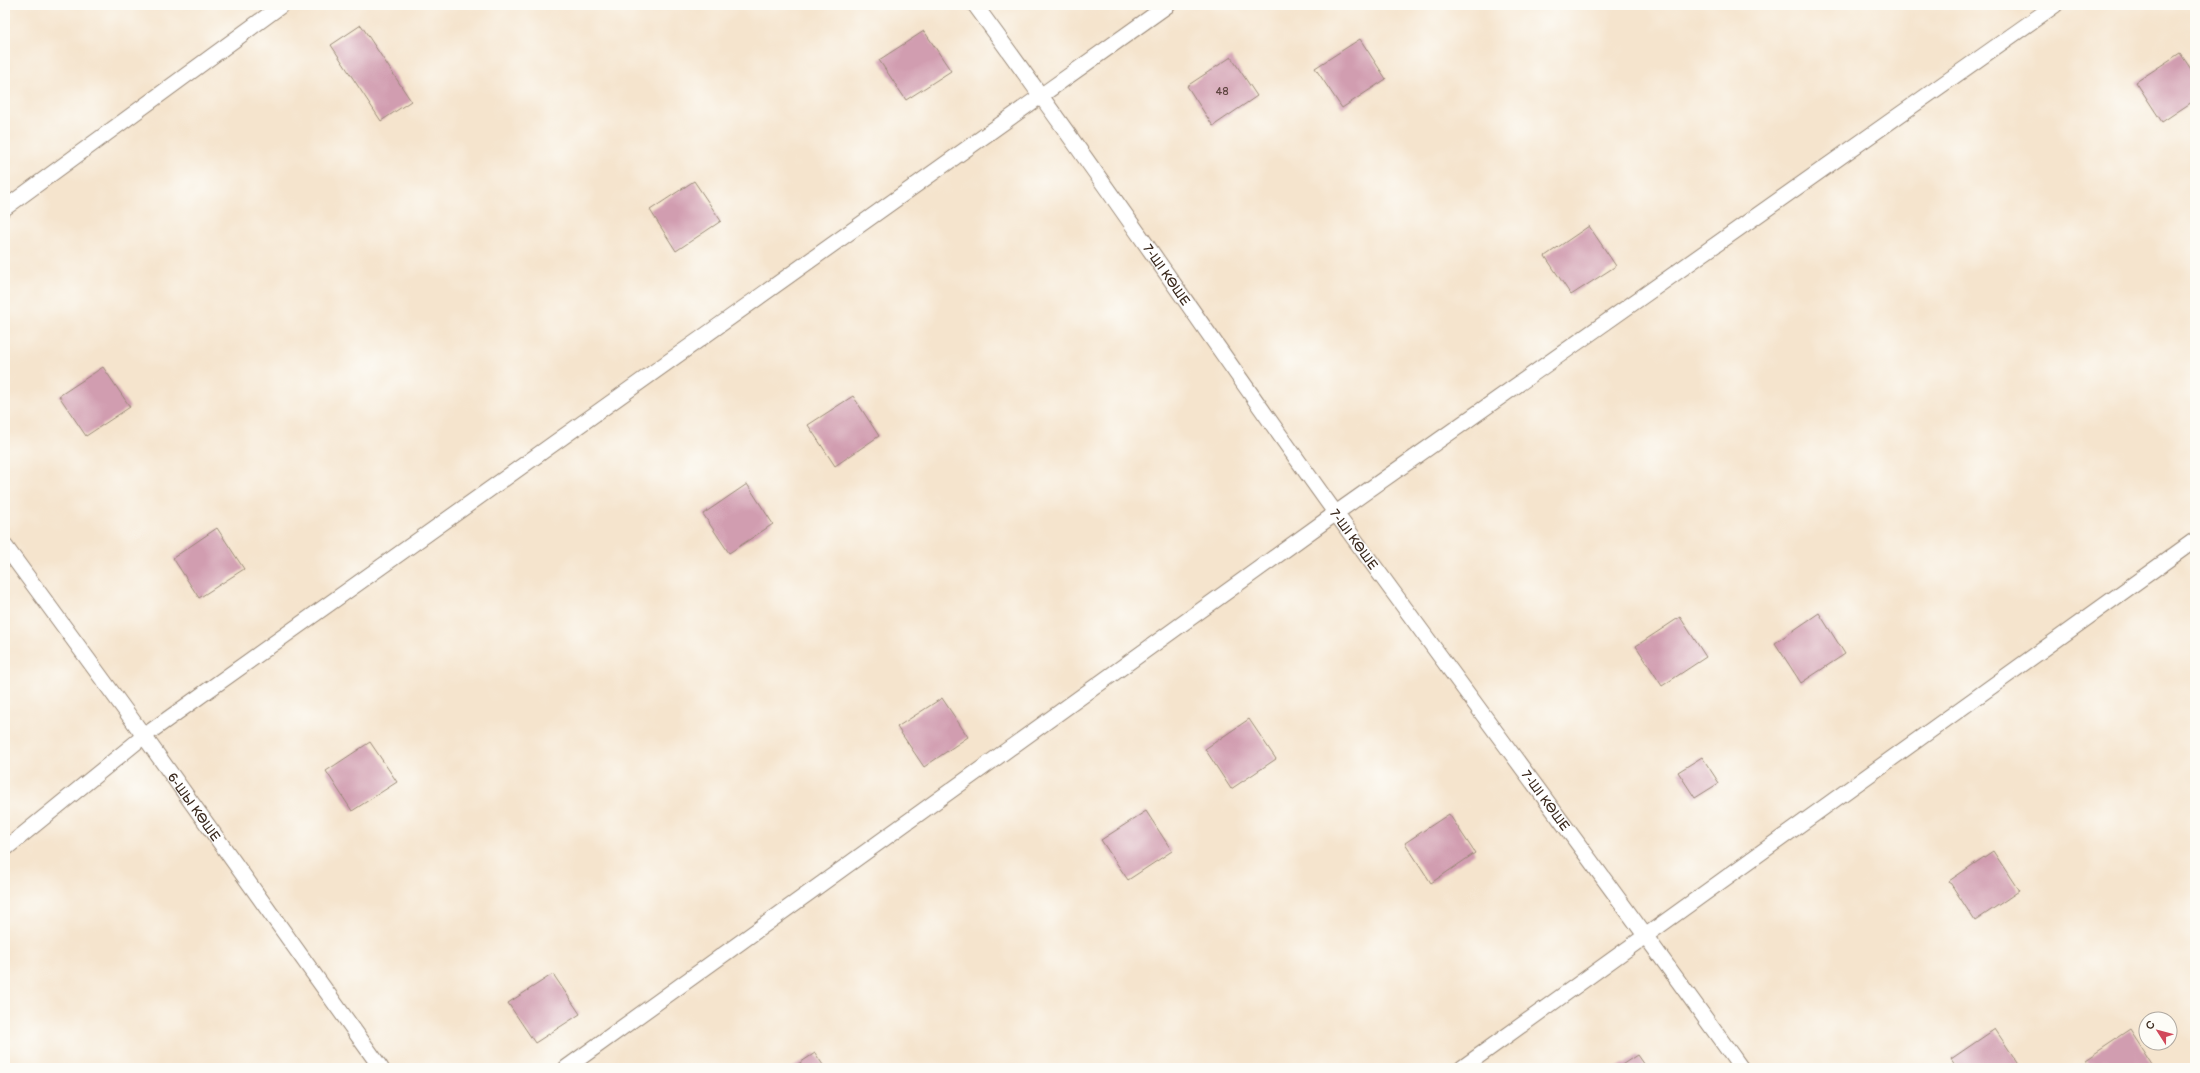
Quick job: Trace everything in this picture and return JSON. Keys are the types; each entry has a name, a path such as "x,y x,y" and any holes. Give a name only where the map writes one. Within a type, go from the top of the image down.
{"lane":[{"path":"5,208 282,5"},
{"name":"7-ШІ КӨШЕ","path":"975,5 1042,95 1336,513 1646,935 1741,1068"},
{"path":"5,849 144,736 1168,5"},
{"path":"566,1068 1336,513 2055,5"},
{"path":"1462,1068 2195,540"},
{"name":"6-ШЫ КӨШЕ","path":"5,546 144,736 381,1068"}],"building":[{"path":"361,25 411,101 381,121 331,45"},
{"path":"924,31 951,71 906,100 879,60"},
{"path":"1360,39 1386,79 1342,108 1315,68"},
{"path":"2180,53 2195,75 2195,100 2162,122 2136,82"},
{"path":"1231,57 1257,96 1213,126 1187,86"},
{"path":"694,181 721,221 676,251 650,210"},
{"path":"1589,226 1616,266 1571,295 1545,256"},
{"path":"103,367 130,407 86,436 59,396"},
{"path":"853,396 879,436 835,466 808,425"},
{"path":"747,484 773,524 729,553 703,514"},
{"path":"217,528 244,569 199,598 173,558"},
{"path":"1819,613 1845,654 1801,683 1775,643"},
{"path":"1680,617 1706,657 1662,686 1636,646"},
{"path":"942,698 968,737 924,767 897,727"},
{"path":"1249,719 1276,759 1231,789 1205,749"},
{"path":"370,742 397,782 352,811 326,771"},
{"path":"1702,757 1719,783 1695,798 1678,772"},
{"path":"1146,811 1172,851 1128,880 1101,840"},
{"path":"1449,814 1475,853 1431,883 1405,843"},
{"path":"1993,851 2019,891 1975,921 1949,881"},
{"path":"553,974 580,1014 535,1043 508,1003"},
{"path":"1995,1029 2021,1068 1957,1068 1951,1059"},
{"path":"2130,1029 2138,1041 2138,1051 2144,1051 2155,1068 2091,1068 2085,1059"},
{"path":"815,1053 825,1068 792,1068"},
{"path":"1637,1055 1646,1068 1617,1068"}]}
